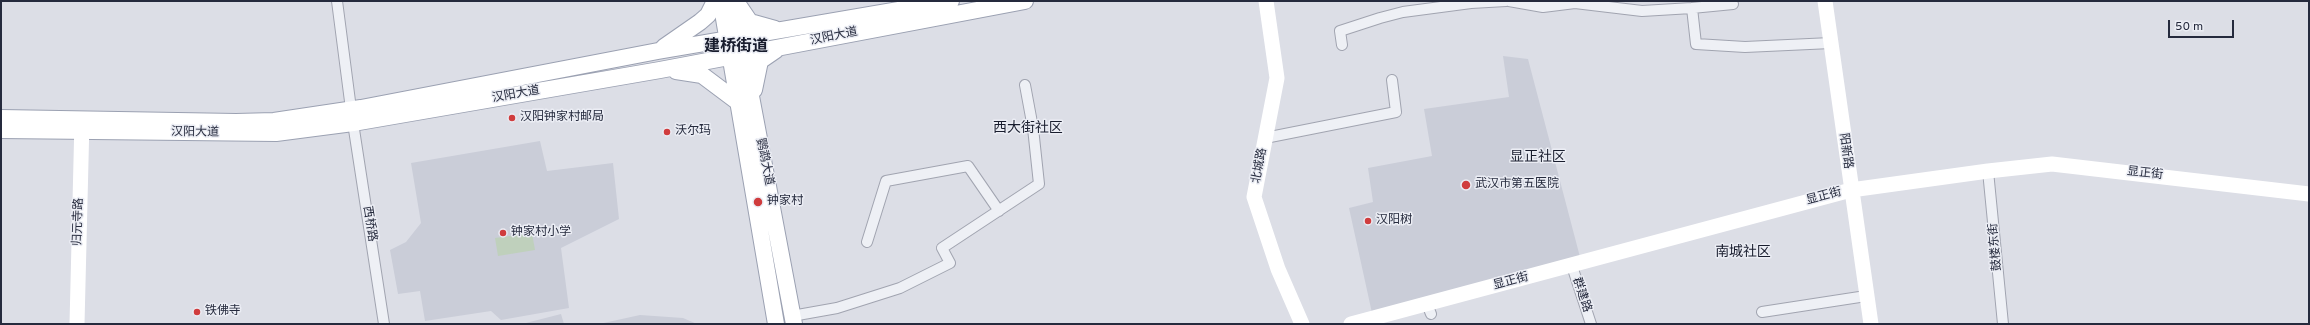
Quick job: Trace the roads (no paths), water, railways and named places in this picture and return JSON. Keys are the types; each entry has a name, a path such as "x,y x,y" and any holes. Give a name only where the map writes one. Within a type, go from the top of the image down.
{"main road":[{"path":"658,51 708,15 715,1"},
{"name":"鹦鹉大道","path":"721,1 734,38 738,56 776,324"},
{"name":"鹦鹉大道","path":"733,1 734,38"},
{"path":"736,1 750,22 760,26 786,29"},
{"name":"汉阳大道","path":"1,118 82,126 276,133 658,51 951,1"},
{"name":"汉阳大道","path":"352,116 660,70 1025,1"},
{"path":"660,70 702,75 745,102 760,61 778,49 790,45"},
{"name":"鹦鹉大道","path":"745,102 793,320"},
{"name":"汉阳大道","path":"1,130 82,126"}],"street":[{"name":"西桥路","path":"337,1 352,116 384,324"},
{"name":"北城路","path":"1266,1 1277,78 1254,197 1278,269 1302,324"},
{"path":"1342,45 1340,31 1380,18 1433,8 1506,1"},
{"path":"1510,1 1543,7 1575,3 1642,11 1733,4"},
{"name":"阳新路","path":"1825,1 1871,324"},
{"path":"1692,8 1696,44 1745,47 1831,43"},
{"path":"1265,138 1396,112 1392,80"},
{"path":"793,320 900,288 950,263 942,248 1039,184 1025,85"},
{"name":"归元寺路","path":"77,324 82,126"},
{"name":"显正街","path":"1351,324 1429,309 1616,252 1851,190 1988,171 2052,164 2309,194"},
{"path":"867,242 886,181 968,166 999,211"},
{"name":"鼓楼东街","path":"1988,171 2003,324"},
{"name":"群建路","path":"1572,266 1591,324"},
{"path":"1762,312 1866,296"}],"place":[{"name":"汉阳钟家村邮局","path":"512,118"},
{"name":"沃尔玛","path":"667,132"},
{"name":"武汉市第五医院","path":"1466,185"},
{"name":"钟家村","path":"758,202"},
{"name":"汉阳树","path":"1368,221"},
{"name":"钟家村小学","path":"503,233"},
{"name":"铁佛寺","path":"197,312"}],"district":[{"name":"建桥街道","path":"736,48"},
{"name":"西大街社区","path":"1028,129"},
{"name":"显正社区","path":"1538,158"},
{"name":"南城社区","path":"1743,253"}]}
